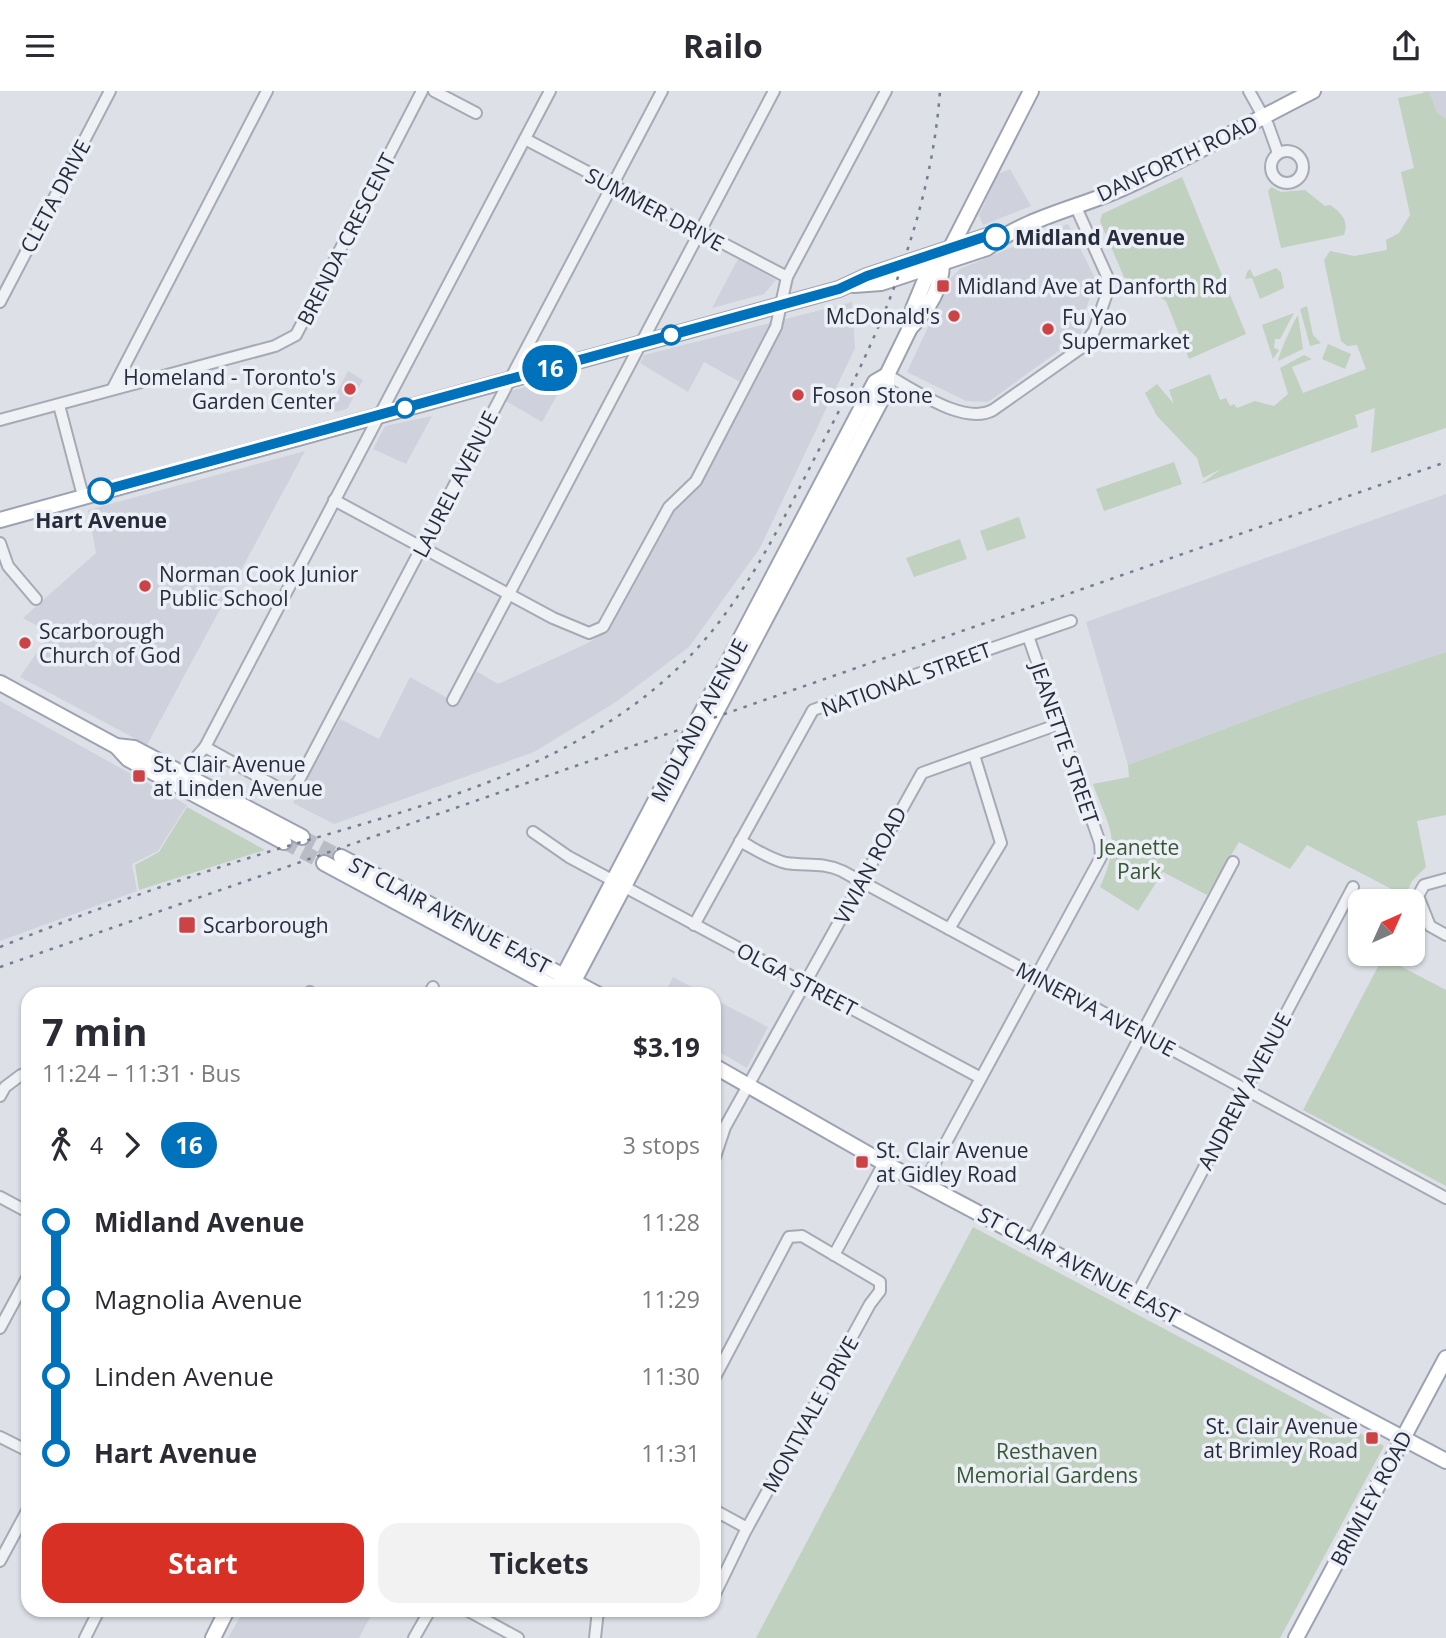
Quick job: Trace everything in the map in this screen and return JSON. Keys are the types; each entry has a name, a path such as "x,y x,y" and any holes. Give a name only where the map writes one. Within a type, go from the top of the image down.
{"main road":[{"name":"MIDLAND AVENUE","path":"566,987 876,382 887,375 910,328 913,310 925,280 942,265 1031,91"},
{"name":"DANFORTH ROAD","path":"852,285 867,276 995,237 1121,189 1310,92"},
{"path":"968,214 976,227 995,237"},
{"name":"DANFORTH ROAD","path":"0,520 852,285 881,283 988,248 995,237"},
{"path":"0,683 116,747 128,759 302,837"},
{"path":"177,779 284,842"},
{"name":"ST CLAIR AVENUE EAST","path":"341,857 562,987"},
{"name":"ST CLAIR AVENUE EAST","path":"324,863 561,987"},
{"name":"ST CLAIR AVENUE EAST","path":"721,1070 884,1163 1446,1461"},
{"name":"BRIMLEY ROAD","path":"1296,1638 1446,1358"},
{"path":"213,1638 224,1617"}],"street":[{"name":"CLETA DRIVE","path":"0,302 110,91"},
{"path":"113,388 267,91"},
{"name":"BRENDA CRESCENT","path":"0,420 275,346 296,335 422,91"},
{"path":"434,91 476,113"},
{"path":"177,779 205,747 550,91"},
{"name":"LAUREL AVENUE","path":"205,747 277,787 292,789 423,547 662,91"},
{"path":"453,699 774,91"},
{"path":"334,500 579,630 589,633 603,627 669,507 696,481 776,327 787,277 887,91"},
{"path":"1249,91 1264,117 1278,153"},
{"name":"SUMMER DRIVE","path":"525,139 787,277"},
{"path":"887,375 961,413 977,416 992,411 1082,347 1094,331 1108,283 1105,268 1075,205"},
{"path":"59,405 83,496"},
{"path":"0,543 8,566 36,599"},
{"name":"NATIONAL STREET","path":"694,925 813,710 1071,621"},
{"name":"JEANETTE STREET","path":"921,1182 930,1172 1101,853 1028,636"},
{"name":"VIVIAN ROAD","path":"721,1138 725,1126 750,1086 922,773 1059,724"},
{"path":"949,929 1001,843 974,755"},
{"name":"OLGA STREET","path":"533,832 569,857 979,1077"},
{"name":"MINERVA AVENUE","path":"740,841 771,858 787,863 825,864 861,881 1446,1198"},
{"path":"1032,1240 1233,862"},
{"path":"1446,879 1424,885 1418,896 1430,926 1446,935"},
{"name":"ANDREW AVENUE","path":"1136,1296 1353,887"},
{"path":"0,1095 5,1087 21,1075"},
{"path":"721,1366 789,1237 802,1236 834,1255 884,1163"},
{"path":"0,1197 21,1208"},
{"name":"MONTVALE DRIVE","path":"721,1582 747,1528 881,1288 875,1277 834,1255"},
{"path":"0,1328 21,1289"},
{"path":"0,1437 21,1448"},
{"path":"721,1514 747,1528"},
{"path":"0,1562 21,1523"},
{"path":"85,1638 96,1617"},
{"path":"414,1638 426,1617"},
{"path":"480,1617 518,1638"},
{"path":"595,1638 597,1617"}],"shaded area":[{"path":"1423,91 1446,91 1446,181 1432,181"},
{"path":"1010,169 1031,206 983,225 979,215 998,174"},
{"path":"1068,224 1096,280 1082,321 1081,335 988,402 966,401 907,372 951,278 960,269"},
{"path":"738,259 776,280 764,294 712,308"},
{"path":"852,302 855,348 760,548 689,647 616,702 534,752 334,824 293,803 340,719 379,739 410,677 458,704 476,671 498,684 588,643 609,629 674,507 695,491 749,387 704,362 688,392 640,363 644,355"},
{"path":"348,371 363,380 347,409 326,414"},
{"path":"568,376 542,422 504,400 510,391"},
{"path":"432,416 406,464 373,449 385,426"},
{"name":"Norman Cook Junior Public School","path":"305,451 147,745 20,677 50,633 23,618 96,553 88,510"},
{"path":"1446,494 1446,652 1296,702 1128,765 1086,622"},
{"path":"0,701 187,805 158,851 132,864 137,891 0,941"},
{"path":"673,977 692,987 668,987"},
{"path":"721,1003 768,1027 747,1068 721,1053"},
{"path":"240,1617 370,1617 359,1638 228,1638"}],"green space":[{"path":"1429,92 1437,113 1446,119 1446,428 1371,453 1375,408 1355,415 1358,427 1201,484 1221,469 1203,478 1197,458 1157,416 1145,393 1157,384 1174,404 1169,390 1210,374 1220,400 1226,398 1230,406 1234,404 1237,408 1255,401 1274,406 1288,394 1280,368 1304,355 1312,359 1292,367 1303,393 1366,369 1357,345 1347,346 1341,341 1324,260 1330,251 1354,256 1387,250 1386,240 1399,233 1410,215 1401,172 1414,168 1398,98"},
{"path":"1182,177 1246,334 1189,359 1166,301 1124,277 1100,221 1102,214"},
{"path":"1271,187 1281,192 1305,190 1325,206 1330,205 1343,218 1346,226 1344,235 1281,248 1268,191"},
{"path":"1276,268 1281,272 1284,288 1260,299 1252,278 1245,279 1247,272 1250,269 1254,277"},
{"path":"1307,306 1313,335 1321,343 1310,346 1300,309"},
{"path":"1294,313 1280,339 1275,339 1274,348 1279,350 1273,359 1262,325"},
{"path":"1298,315 1303,349 1278,361 1286,338"},
{"path":"1328,344 1351,354 1345,369 1322,359"},
{"path":"1174,462 1182,484 1104,511 1096,489"},
{"path":"1019,517 1026,538 987,551 980,531"},
{"path":"960,539 967,559 914,577 906,558"},
{"name":"Jeanette Park","path":"1446,652 1446,815 1417,821 1426,867 1412,881 1408,889 1392,889 1307,845 1290,869 1239,842 1207,895 1163,872 1138,911 1100,887 1111,857 1112,845 1108,824 1093,784 1129,777 1128,765 1296,702"},
{"path":"187,807 265,850 139,890 135,865 159,852"},
{"path":"1378,966 1400,966 1446,990 1446,1186 1303,1110"},
{"name":"Resthaven Memorial Gardens","path":"973,1227 1384,1446 1280,1638 756,1638"}],"tunnel":[{"path":"302,837 341,857"},
{"path":"284,842 324,863"}],"railway":[{"path":"0,947 191,877 487,783 596,730 646,696 691,655 712,631 749,579 846,397 884,313 915,227 935,137 940,91"},
{"path":"0,967 1446,462"}],"bus line":[{"name":"16","path":"101,491 839,289 867,276 931,257 990,235 996,237"}],"place":[{"name":"Midland Avenue","path":"996,237"},
{"name":"Midland Ave at Danforth Rd","path":"943,286"},
{"name":"McDonald's","path":"954,316"},
{"name":"Fu Yao Supermarket","path":"1048,329"},
{"name":"Homeland - Toronto's Garden Center","path":"350,389"},
{"name":"Foson Stone","path":"798,395"},
{"name":"Hart Avenue","path":"101,491"},
{"name":"Norman Cook Junior Public School","path":"145,586"},
{"name":"Scarborough Church of God","path":"25,643"},
{"name":"St. Clair Avenue at Linden Avenue","path":"139,776"},
{"name":"Scarborough","path":"187,925"},
{"name":"St. Clair Avenue at Gidley Road","path":"862,1162"},
{"name":"St. Clair Avenue at Brimley Road","path":"1372,1438"}]}
